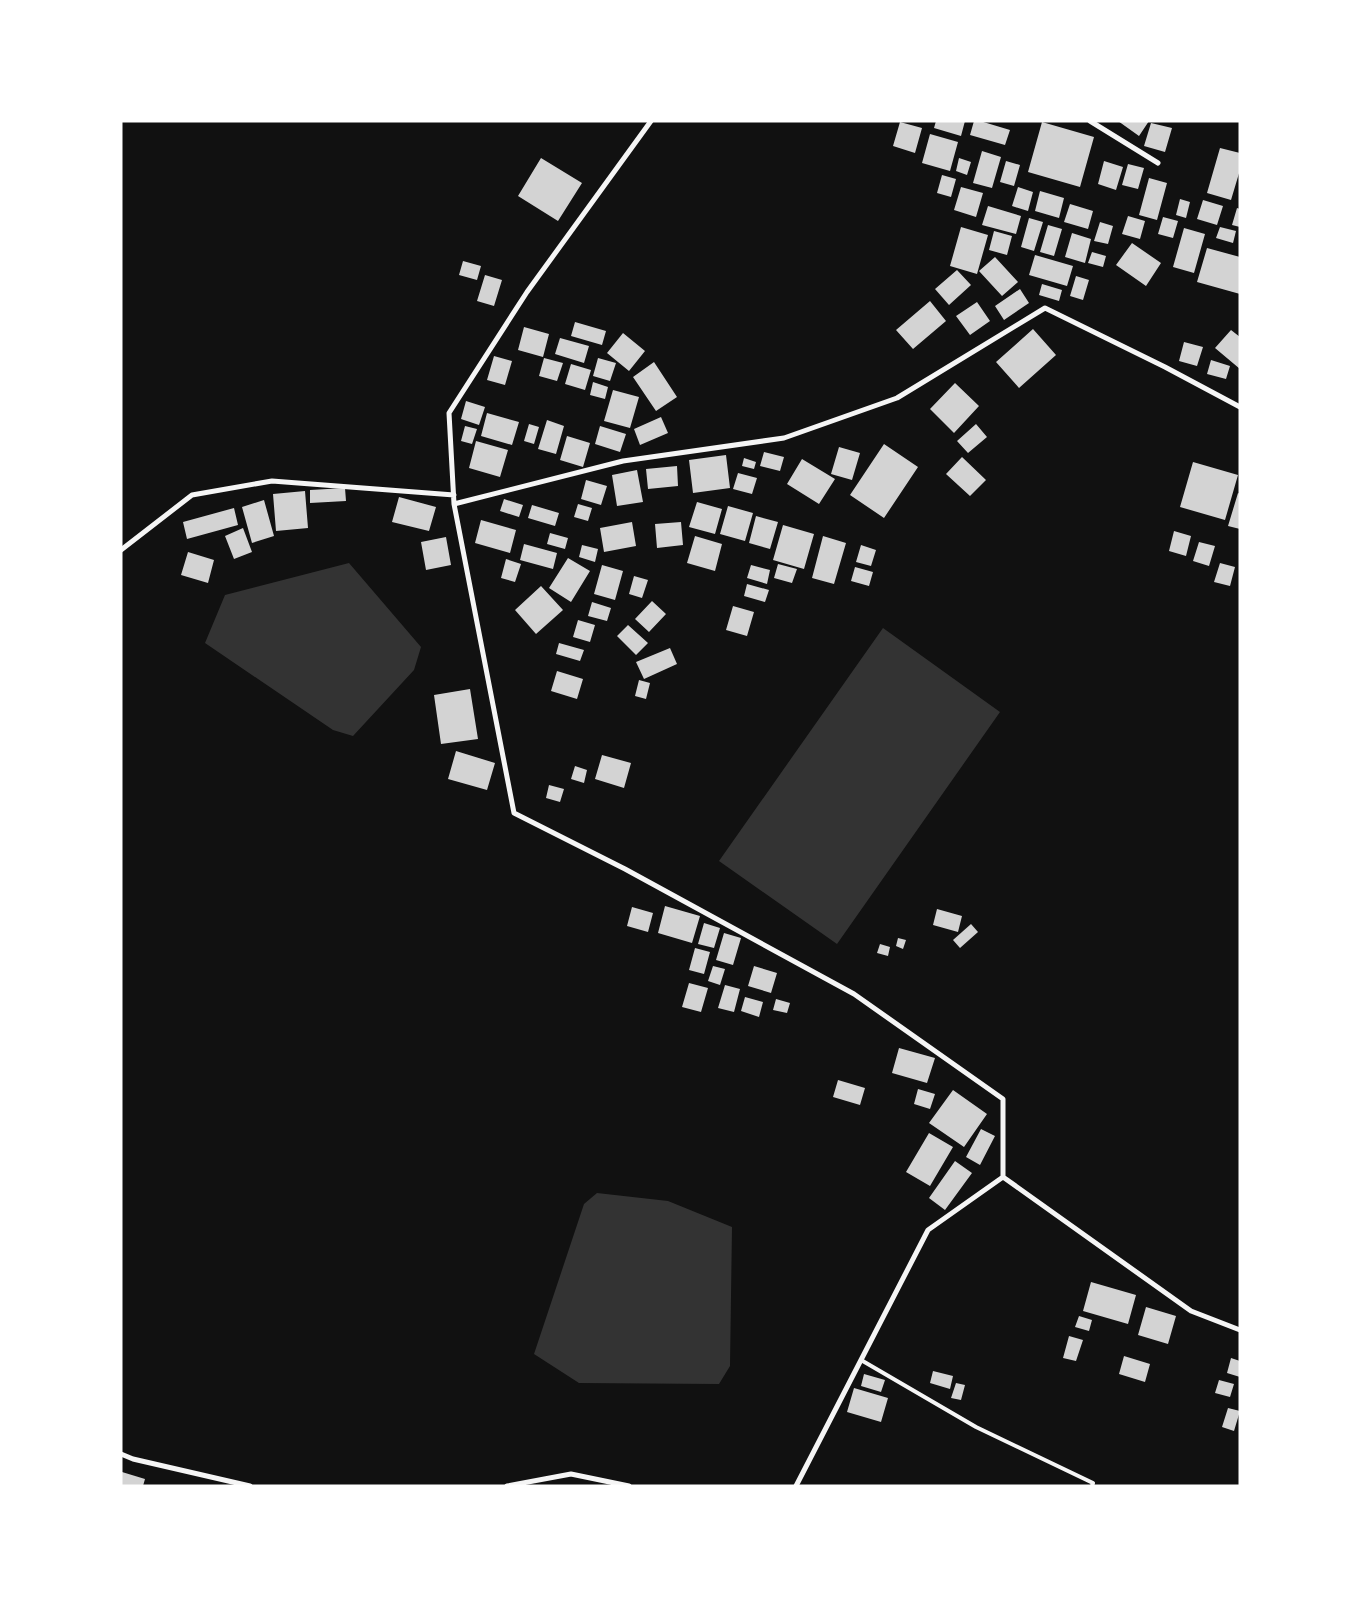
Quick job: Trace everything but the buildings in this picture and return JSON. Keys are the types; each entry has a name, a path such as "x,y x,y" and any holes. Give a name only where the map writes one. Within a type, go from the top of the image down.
{"street":[{"path":"651,121 526,292 449,413 454,504 514,812 626,869 854,994 1003,1099 1003,1177"},
{"path":"1090,121 1158,163"},
{"path":"454,504 623,461 784,438 897,398 1045,308 1165,367 1240,407"},
{"path":"121,550 192,495 272,480 454,495"},
{"path":"1003,1177 1191,1311 1240,1330"},
{"path":"796,1486 928,1230 1003,1177"},
{"path":"121,1454 133,1459 250,1486"},
{"path":"507,1486 571,1474 629,1486"}],"lane":[{"path":"861,1360 976,1427 1093,1483 1092,1486"}],"shaded area":[{"path":"349,563 421,647 414,670 353,736 333,730 205,643 225,595"},
{"path":"883,628 1000,712 837,944 719,861"},
{"path":"597,1193 668,1201 732,1227 730,1366 719,1384 579,1383 534,1354 584,1204"}]}
